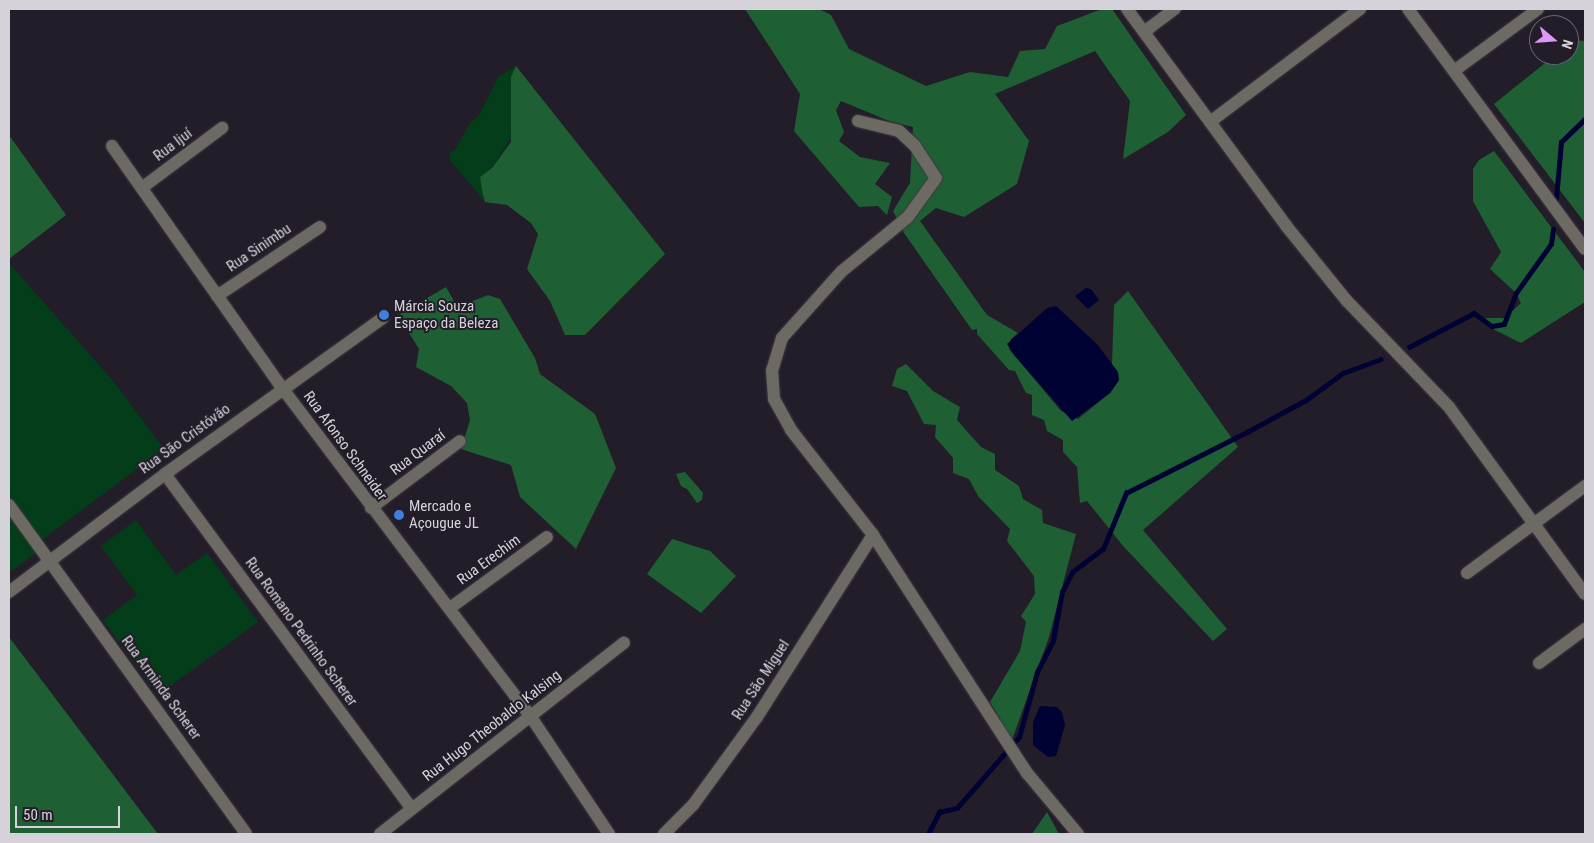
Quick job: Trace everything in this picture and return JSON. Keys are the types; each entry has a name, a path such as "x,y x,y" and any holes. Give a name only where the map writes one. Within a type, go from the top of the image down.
{"street":[{"path":"1127,9 1287,228 1347,301 1449,407 1585,594"},
{"path":"1144,32 1175,9"},
{"path":"1210,122 1360,9"},
{"path":"1408,9 1585,249"},
{"path":"1454,71 1538,9"},
{"path":"858,121 899,131 915,146 936,178 908,217 861,254 806,307 782,338 772,370 774,399 791,430 873,535 1018,760 1078,834"},
{"name":"Rua Ijuí","path":"143,187 222,128"},
{"name":"Rua Afonso Schneider","path":"112,146 143,187 217,296 371,508 450,608 532,717 610,834"},
{"name":"Rua Sinimbu","path":"217,296 320,228"},
{"name":"Rua São Cristóvão","path":"9,592 165,474 283,388 384,318"},
{"name":"Rua Quaraí","path":"371,508 460,441"},
{"name":"Rua Romano Pedrinho Scherer","path":"165,474 412,809"},
{"path":"1467,572 1585,486"},
{"name":"Rua Arminda Scherer","path":"9,505 246,834"},
{"name":"Rua São Miguel","path":"664,834 693,805 757,717 873,535"},
{"name":"Rua Erechim","path":"450,608 547,537"},
{"path":"1539,663 1585,629"},
{"name":"Rua Hugo Theobaldo Kalsing","path":"380,834 532,717 624,643"}],"green space":[{"path":"745,9 819,9 831,15 849,49 926,86 970,72 1008,77 1020,51 1045,49 1057,26 1102,9 1112,9 1186,115 1168,132 1123,159 1130,101 1095,51 995,94 1029,141 1017,184 964,217 936,208 920,221 987,315 1018,333 1011,339 1009,349 1061,411 1078,419 1110,393 1119,380 1112,364 1114,305 1128,291 1238,447 1143,530 1227,629 1213,641 1124,547 1087,501 1080,503 1077,467 1063,452 1063,440 1047,431 1044,420 1032,415 1032,395 1026,393 1015,371 1009,370 977,334 977,329 972,330 904,233 893,211 910,183 913,127 889,121 841,101 836,110 844,132 839,141 860,157 890,163 875,184 892,197 887,215 878,206 859,207 794,131 800,94"},
{"path":"1579,40 1585,41 1585,223 1494,104 1543,65 1579,65"},
{"path":"516,66 511,77 512,136 492,168 480,177 485,202 449,159 450,153 456,148 470,123 479,115 499,76"},
{"path":"516,66 665,254 585,335 565,335 550,301 527,269 538,234 531,223 507,205 485,202 480,177 492,168 511,142 511,77"},
{"path":"9,135 66,215 9,259"},
{"path":"1494,151 1585,272 1585,302 1521,343 1491,328 1485,318 1505,318 1521,303 1516,293 1490,269 1501,252 1473,201 1473,169 1479,160"},
{"path":"9,263 115,383 164,449 39,542 9,498"},
{"path":"446,287 454,301 468,303 488,295 500,299 535,358 540,374 595,414 616,468 576,549 520,497 511,465 461,449 470,420 467,403 451,386 416,367 419,349 398,315"},
{"path":"906,364 933,391 960,407 957,420 981,447 995,454 995,470 1019,486 1023,499 1042,510 1043,523 1076,534 1049,637 1012,740 990,702 1020,651 1026,622 1021,616 1035,594 1034,576 1007,541 1010,529 978,496 969,479 953,473 953,458 935,437 936,425 924,424 907,391 892,386 897,369"},
{"path":"685,472 703,493 702,500 697,503 687,489 681,486 676,474"},
{"path":"9,511 38,551 9,573"},
{"path":"136,520 176,575 207,553 258,622 158,695 103,620 137,595 101,546"},
{"path":"672,539 710,551 736,576 701,613 647,574"},
{"path":"9,637 158,834 9,834"},
{"path":"1047,812 1059,834 1032,834"}],"shaded area":[{"path":"1086,288 1091,289 1099,300 1088,309 1075,296"},
{"path":"1056,306 1097,344 1118,372 1119,380 1110,393 1072,421 1014,355 1007,344 1047,308"},
{"path":"1040,706 1057,707 1062,712 1065,725 1056,756 1048,757 1033,745 1033,722"}],"waterway":[{"path":"1556,199 1561,142 1585,119"},
{"path":"1409,347 1474,313 1492,326 1504,324 1516,293 1551,244 1553,229"},
{"path":"928,834 939,812 957,808 1019,737 1037,672 1053,640 1062,592 1072,572 1103,549 1126,493 1306,400 1343,373 1381,359"}],"place":[{"name":"Márcia Souza Espaço da Beleza","path":"384,315"},
{"name":"Mercado e Açougue JL","path":"399,515"}]}
